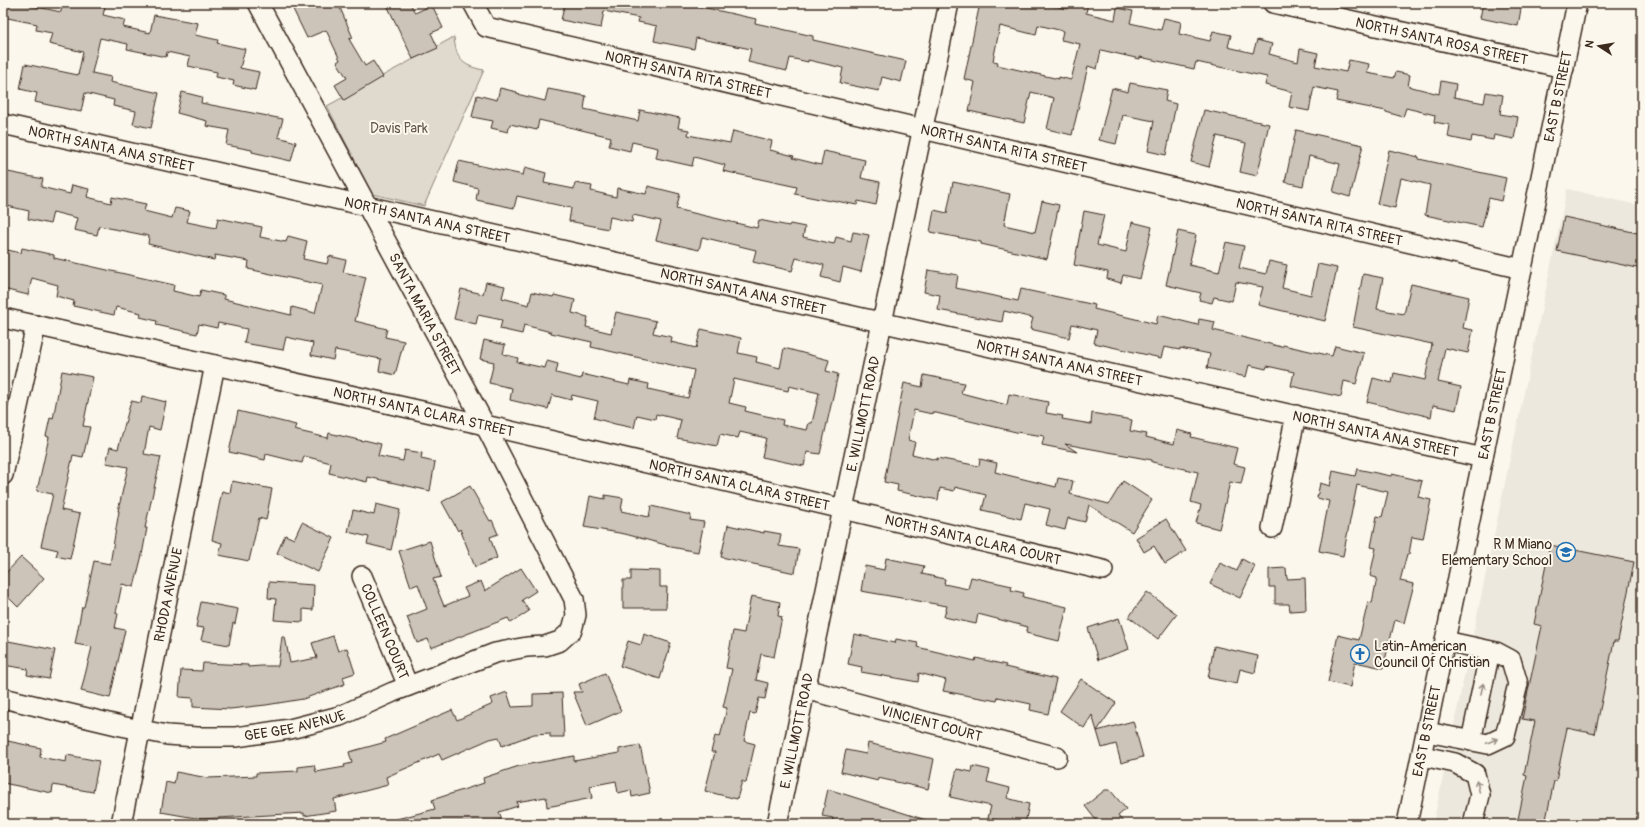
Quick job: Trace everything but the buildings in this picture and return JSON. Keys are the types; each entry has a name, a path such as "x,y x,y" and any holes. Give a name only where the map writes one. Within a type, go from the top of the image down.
{"street":[{"name":"SANTA MARIA STREET","path":"258,3 485,425 574,599 576,615 572,630"},
{"name":"NORTH SANTA RITA STREET","path":"474,3 486,27 1522,269"},
{"name":"E. WILLMOTT ROAD","path":"777,824 949,3"},
{"name":"NORTH SANTA ROSA STREET","path":"1273,3 1564,68"},
{"name":"EAST B STREET","path":"1407,824 1423,756 1445,642 1577,3"},
{"name":"NORTH SANTA ANA STREET","path":"3,124 882,324 1296,415 1483,458"},
{"name":"NORTH SANTA CLARA STREET","path":"3,318 485,425 844,508"},
{"path":"3,475 36,325"},
{"name":"RHODA AVENUE","path":"121,824 215,365"},
{"path":"1272,528 1296,415"},
{"name":"NORTH SANTA CLARA COURT","path":"844,508 1103,570"},
{"name":"COLLEEN COURT","path":"362,576 408,686"},
{"name":"GEE GEE AVENUE","path":"3,698 167,735 236,737 290,729 340,716 408,686 495,653 527,647 545,646 560,641 572,630"},
{"path":"1427,732 1488,744 1505,736 1518,684 1511,660 1496,652 1445,642"},
{"path":"1470,741 1490,651"},
{"name":"VINCIENT COURT","path":"805,689 1057,758"},
{"path":"1423,756 1455,763 1475,774 1480,795 1473,824"}],"shaded area":[{"name":"R M Miano Elementary School","path":"1567,189 1642,206 1642,824 1433,824"}],"green space":[{"name":"Davis Park","path":"454,37 456,51 465,64 484,70 424,206 372,194 327,106"}],"place":[{"name":"R M Miano Elementary School","path":"1566,552"},
{"name":"Latin-American Council Of Christian","path":"1360,654"}]}
